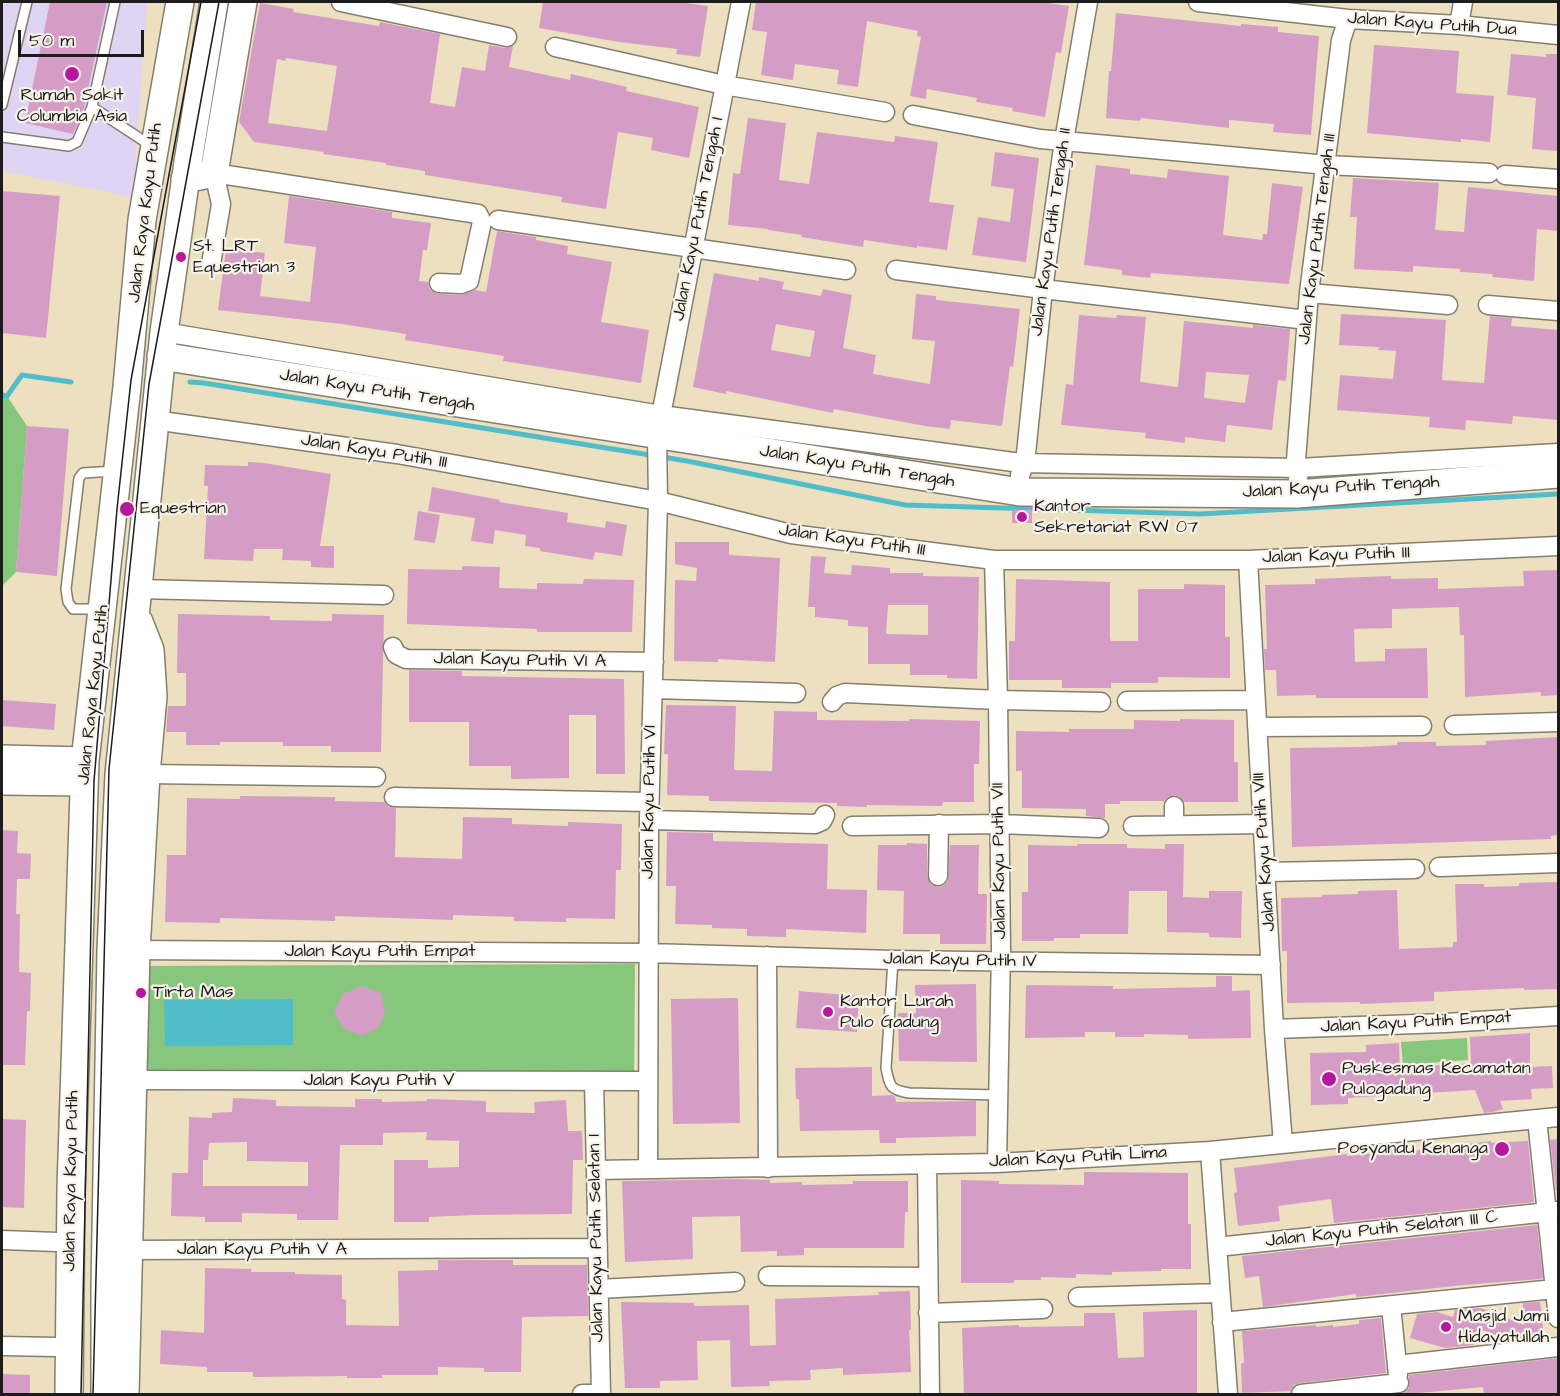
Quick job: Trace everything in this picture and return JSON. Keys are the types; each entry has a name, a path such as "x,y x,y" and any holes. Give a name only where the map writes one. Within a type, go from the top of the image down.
{"main road":[{"name":"Jalan Raya Kayu Putih","path":"69,1395 76,997 85,772 142,220 180,2"},
{"name":"Jalan Raya Kayu Putih","path":"105,1395 105,1287 121,1080 124,950 119,774 161,359 185,179 214,2"},
{"path":"185,179 214,173 243,2"},
{"name":"Jalan Kayu Putih Tengah","path":"161,359 658,433 1024,492 1295,477 1558,474"},
{"name":"Jalan Raya Kayu Putih","path":"124,950 146,774 153,696 150,650 137,602"},
{"path":"2,759 85,772"},
{"path":"2,781 85,772"},
{"name":"Jalan Raya Kayu Putih","path":"121,1080 129,1250 125,1395"},
{"path":"70,1285 105,1287"}],"street":[{"path":"342,2 507,37"},
{"name":"Jalan Kayu Putih Tengah I","path":"658,433 741,2"},
{"name":"Jalan Kayu Putih Tengah II","path":"1024,492 1020,475 1025,463 1042,289 1088,2"},
{"name":"Jalan Kayu Putih Dua","path":"1198,2 1348,19 1459,25 1558,35"},
{"path":"1459,25 1463,2"},
{"name":"Jalan Kayu Putih Tengah III","path":"1295,477 1310,293 1341,40 1348,19"},
{"path":"555,47 724,85 885,112"},
{"path":"913,115 1064,141 1327,165 1558,179"},
{"path":"212,264 221,204 214,173 473,212 480,216 482,222 469,281 461,284 440,283"},
{"path":"498,220 846,270"},
{"path":"896,270 1307,320"},
{"path":"1310,293 1448,305"},
{"path":"1488,305 1558,311"},
{"name":"Jalan Kayu Putih III","path":"154,420 397,454 658,496 791,534 994,560 1248,560 1558,546"},
{"name":"Jalan Kayu Putih Tengah","path":"658,433 1025,463 1295,477 1558,453"},
{"name":"Jalan Kayu Putih VI","path":"648,1169 649,802 658,433"},
{"name":"Jalan Kayu Putih VII","path":"994,560 1001,963 998,1162"},
{"name":"Jalan Kayu Putih VIII","path":"1248,560 1274,1029 1283,1144"},
{"path":"137,602 384,595"},
{"name":"Jalan Kayu Putih VI A","path":"393,647 396,654 406,659 654,663"},
{"path":"653,689 796,693"},
{"path":"831,702 837,696 845,693 1101,702"},
{"path":"1127,700 1255,700"},
{"path":"1454,725 1558,722"},
{"path":"1257,728 1422,726"},
{"path":"146,774 376,777"},
{"path":"394,797 649,802"},
{"path":"1174,806 1174,825"},
{"path":"649,820 814,824 822,821 825,815"},
{"path":"938,876 939,824"},
{"path":"852,826 1000,824 1099,828"},
{"path":"1133,826 1262,824"},
{"path":"1439,867 1558,863"},
{"path":"1267,872 1415,869"},
{"name":"Jalan Kayu Putih Empat","path":"124,950 648,952"},
{"name":"Jalan Kayu Putih IV","path":"648,952 1001,963 1271,965"},
{"path":"767,956 768,1168"},
{"name":"Jalan Kayu Putih Empat","path":"1274,1029 1445,1023 1558,1016"},
{"name":"Jalan Kayu Putih V","path":"121,1080 648,1081"},
{"name":"Jalan Kayu Putih Selatan I","path":"594,1081 601,1394"},
{"name":"Jalan Kayu Putih Lima","path":"596,1170 998,1162 1210,1151 1558,1117"},
{"path":"1537,1119 1553,1212 1558,1318"},
{"path":"1210,1151 1228,1395"},
{"path":"927,1164 930,1395"},
{"name":"Jalan Kayu Putih Selatan III C","path":"1217,1247 1553,1212"},
{"path":"2,1240 57,1242"},
{"name":"Jalan Kayu Putih V A","path":"129,1250 597,1248"},
{"path":"768,1276 927,1277"},
{"path":"598,1289 735,1282"},
{"path":"1222,1322 1391,1306 1556,1282"},
{"path":"1078,1297 1221,1293"},
{"path":"1391,1306 1399,1381"},
{"path":"928,1312 1043,1309"},
{"path":"2,1346 56,1347"},
{"path":"1301,1395 1399,1381 1558,1347"},
{"path":"582,1395 601,1394"}],"lane":[{"path":"2,105 27,2"},
{"path":"2,137 74,145 77,142 92,107 115,2"},
{"path":"92,107 153,147"},
{"path":"102,609 73,609 68,602 66,589 79,478 83,473 117,471"},
{"path":"893,960 886,1068 890,1086 896,1091 909,1093 999,1095"}],"shaded area":[{"name":"Rumah Sakit Columbia Asia","path":"4,2 147,2 133,197 2,171 2,12"}],"green space":[{"path":"2,395 7,396 27,426 16,572 2,586"},
{"path":"635,964 634,1077 123,1089 129,966"},
{"path":"1467,1038 1468,1060 1403,1065 1401,1042"}],"water":[{"path":"293,999 293,1045 165,1046 164,1000"}],"building":[{"path":"50,2 107,2 84,108 73,134 25,123"},
{"path":"543,2 679,2 708,6 700,57 676,54 677,49 619,42 539,28"},
{"path":"756,2 1040,2 1069,6 1061,53 1056,52 1045,117 1012,111 1013,108 976,102 977,98 927,89 926,99 910,96 921,37 917,36 918,31 867,21 858,87 837,84 839,70 795,64 793,80 761,75 767,32 752,30"},
{"path":"260,3 294,9 293,12 379,26 380,22 440,34 430,103 455,107 462,67 485,71 489,45 505,48 513,46 509,67 570,80 571,74 627,87 626,91 699,107 689,158 651,150 653,138 618,132 606,209 561,202 562,197 425,175 425,171 386,165 386,163 254,142 239,122","holes":["286,58 337,66 327,131 268,123 277,59 285,61"]},
{"path":"1116,13 1241,26 1241,24 1278,27 1278,32 1319,36 1311,135 1273,132 1274,124 1229,120 1229,128 1141,118 1140,121 1106,118"},
{"path":"1374,45 1459,51 1456,93 1494,96 1490,142 1461,139 1461,142 1367,133"},
{"path":"1511,54 1546,57 1546,54 1558,54 1557,151 1532,149 1536,98 1507,95"},
{"path":"748,118 786,123 779,180 809,184 817,132 894,142 895,136 938,142 929,202 954,205 947,250 864,240 863,247 768,229 728,225 733,173 740,174"},
{"path":"995,152 1039,158 1026,262 972,255 978,217 1010,222 1014,189 991,186"},
{"path":"1096,165 1130,169 1130,174 1167,178 1168,169 1229,176 1223,235 1262,240 1263,234 1267,234 1272,183 1303,187 1289,284 1151,273 1150,278 1122,275 1122,270 1084,265"},
{"path":"1353,178 1439,183 1435,230 1464,232 1468,187 1558,196 1558,231 1537,229 1534,281 1492,277 1493,274 1460,272 1460,269 1413,266 1413,272 1354,269 1357,217 1350,217"},
{"path":"2,191 60,196 46,338 2,333"},
{"path":"289,196 392,212 392,218 431,223 427,250 423,250 419,281 428,282 429,289 438,294 461,295 475,290 486,292 497,231 536,237 536,240 568,246 567,254 612,262 601,322 649,330 641,383 503,361 504,356 405,340 406,334 342,324 218,310 226,249 265,253 260,296 310,302 316,247 284,243"},
{"path":"714,273 759,281 759,277 784,282 782,289 821,296 823,289 852,295 843,348 876,355 873,374 930,384 935,341 912,339 916,294 936,296 936,300 1020,309 1013,367 1010,366 1002,426 951,420 950,429 925,426 834,409 833,413 726,391 726,394 693,387","holes":["776,324 815,331 810,357 771,350"]},
{"path":"1341,314 1446,320 1442,380 1484,383 1490,316 1512,318 1511,326 1558,330 1558,420 1513,416 1512,424 1466,420 1465,430 1429,427 1430,417 1337,410 1340,375 1393,379 1396,351 1378,350 1379,347 1339,345"},
{"path":"1079,315 1116,318 1117,315 1146,317 1140,382 1178,387 1184,321 1290,329 1286,381 1278,380 1272,430 1227,425 1225,442 1185,437 1185,443 1145,438 1146,433 1061,425 1066,384 1073,385","holes":["1206,372 1249,375 1245,403 1204,398"]},
{"path":"27,426 69,429 57,576 16,572"},
{"path":"248,462 331,474 320,546 334,546 334,568 311,567 311,561 282,560 283,549 254,549 253,561 204,559 208,486 204,486 205,465 248,466"},
{"path":"432,487 500,500 499,502 568,513 567,522 605,528 606,521 627,525 622,556 595,552 593,560 540,551 540,548 525,546 526,535 495,530 493,544 471,541 475,518 428,511"},
{"name":"Kantor Sekretariat RW 07","path":"1012,510 1032,510 1032,523 1012,523"},
{"path":"418,511 440,515 435,543 414,540"},
{"path":"675,542 729,542 729,555 780,558 775,662 718,659 718,662 674,661 675,580 696,581 697,568 675,564"},
{"path":"811,556 826,557 824,573 851,575 852,565 890,568 890,573 979,577 977,679 947,678 947,675 910,675 910,664 868,664 868,627 848,626 848,620 815,617 815,607 808,607","holes":["888,605 928,605 928,635 886,634"]},
{"path":"462,566 500,567 499,588 537,589 537,583 583,584 584,579 634,580 632,632 537,632 537,629 407,624 408,569 462,570"},
{"path":"1558,570 1558,695 1541,696 1541,692 1465,697 1464,635 1460,635 1459,607 1392,609 1392,628 1354,629 1355,662 1385,661 1385,649 1427,648 1428,698 1277,696 1276,670 1265,670 1264,649 1267,649 1265,585 1315,584 1315,579 1391,576 1391,579 1438,578 1438,589 1524,586 1523,571"},
{"path":"1016,579 1110,582 1111,641 1138,641 1138,589 1184,589 1184,584 1225,585 1225,637 1230,637 1230,678 1158,677 1158,683 1111,683 1111,688 1062,688 1062,680 1009,680 1009,641 1015,641"},
{"path":"178,614 270,616 270,620 332,621 332,614 384,615 381,752 331,752 331,746 283,746 283,742 220,742 220,745 186,745 186,732 166,732 168,706 186,706 186,673 177,673"},
{"path":"409,670 462,671 462,676 624,679 625,774 596,774 596,715 569,715 569,778 511,779 511,766 469,766 469,722 409,722"},
{"path":"2,700 56,704 54,730 2,726"},
{"path":"666,705 736,706 734,770 772,771 774,711 817,712 817,720 980,721 979,764 974,764 974,802 943,802 942,806 867,805 867,807 837,806 837,803 709,801 709,796 667,795 668,754 664,754"},
{"path":"1180,719 1234,720 1234,762 1238,762 1238,802 1184,802 1175,795 1164,801 1120,801 1120,804 1105,804 1105,818 1086,816 1086,809 1022,808 1022,771 1016,771 1016,731 1069,732 1069,729 1134,729 1134,720 1180,721"},
{"path":"1558,737 1558,835 1551,836 1551,839 1292,847 1290,748 1397,745 1397,742 1436,742 1436,746 1486,745 1486,741"},
{"path":"240,796 335,797 335,801 384,802 389,807 396,808 395,857 462,859 463,817 512,818 512,824 568,826 568,822 622,824 621,870 616,870 615,919 566,918 566,922 514,921 514,917 453,915 453,920 335,916 335,921 220,918 220,923 165,922 167,855 186,855 187,798 240,799"},
{"path":"2,830 18,831 17,853 31,854 30,879 17,879 16,914 20,914 19,972 31,973 25,1065 2,1065"},
{"path":"667,832 713,833 713,841 828,844 827,889 867,890 866,933 786,929 786,937 747,936 747,929 675,924 676,886 666,886"},
{"path":"907,843 927,844 927,876 932,885 937,887 943,886 948,881 950,845 979,845 978,894 987,894 986,944 940,944 940,934 903,934 904,891 877,890 878,845 907,845"},
{"path":"1077,844 1127,844 1127,848 1165,849 1165,844 1184,844 1183,897 1209,898 1209,891 1242,891 1241,938 1209,937 1209,933 1167,932 1167,891 1129,891 1128,934 1080,934 1080,938 1022,941 1022,892 1028,892 1028,845 1077,846"},
{"path":"1558,882 1558,989 1524,990 1524,988 1434,992 1434,1001 1360,1004 1360,1002 1287,1003 1287,951 1282,951 1281,898 1322,897 1322,895 1358,894 1358,891 1397,890 1399,949 1453,947 1453,942 1457,942 1455,884 1484,884 1484,887"},
{"path":"1216,976 1232,976 1232,991 1250,990 1251,1038 1188,1039 1188,1035 1144,1034 1144,1037 1115,1037 1115,1032 1085,1032 1085,1037 1025,1038 1026,985 1113,986 1113,989 1216,987"},
{"path":"976,984 977,1062 899,1061 898,1013 916,1013 915,985"},
{"path":"362,986 381,993 385,1013 378,1028 362,1036 343,1028 334,1011 343,994"},
{"name":"Kantor Lurah Pulo Gadung","path":"799,991 859,996 857,1032 796,1028"},
{"path":"738,998 740,1123 673,1124 671,999"},
{"path":"1530,1033 1530,1067 1552,1066 1553,1088 1531,1089 1532,1099 1500,1101 1503,1109 1484,1113 1475,1090 1348,1098 1348,1104 1311,1105 1310,1053 1366,1052 1366,1045 1399,1043 1400,1068 1471,1063 1470,1037"},
{"path":"872,1067 872,1096 893,1095 896,1102 976,1101 976,1136 896,1138 896,1143 880,1143 879,1130 800,1131 795,1068"},
{"path":"233,1098 276,1100 276,1106 355,1107 355,1099 382,1099 382,1102 427,1101 427,1099 486,1101 486,1112 535,1113 534,1102 566,1100 568,1131 582,1131 583,1160 573,1160 572,1214 429,1217 429,1222 394,1222 394,1160 428,1160 428,1168 459,1167 459,1141 426,1140 427,1132 383,1133 383,1145 340,1145 338,1220 297,1220 297,1214 242,1213 242,1222 205,1222 205,1217 171,1216 172,1173 188,1173 189,1117 212,1118 212,1113 232,1112","holes":["247,1142 247,1161 308,1162 308,1186 203,1186 203,1160 208,1160 209,1143"]},
{"path":"2,1119 26,1120 24,1208 2,1207"},
{"path":"1558,1139 1558,1191 1556,1191 1550,1140"},
{"path":"1491,1141 1491,1143 1528,1141 1534,1202 1334,1223 1331,1199 1278,1206 1280,1221 1238,1226 1234,1168 1347,1154 1347,1156 1376,1153 1375,1150 1396,1148 1398,1152 1404,1152"},
{"path":"1084,1172 1188,1173 1191,1269 1112,1272 1112,1275 1076,1274 1076,1278 1041,1277 1041,1280 1014,1280 1014,1283 961,1283 961,1180 999,1181 999,1184 1084,1185"},
{"path":"770,1180 770,1183 802,1182 802,1185 853,1184 853,1181 908,1181 908,1212 905,1212 904,1248 804,1248 804,1255 777,1256 777,1251 741,1252 740,1216 692,1217 693,1259 625,1262 622,1181"},
{"path":"1537,1225 1543,1278 1540,1279 1356,1297 1356,1294 1263,1307 1259,1276 1245,1278 1242,1256"},
{"path":"438,1260 513,1260 513,1265 587,1265 588,1316 522,1317 521,1372 484,1372 484,1368 438,1367 438,1375 382,1375 382,1378 253,1377 253,1372 207,1372 207,1367 160,1364 161,1330 204,1333 205,1268 342,1275 342,1299 346,1300 346,1325 399,1326 398,1271 438,1270"},
{"path":"910,1291 911,1372 843,1375 843,1368 810,1370 811,1380 769,1381 770,1386 731,1387 730,1340 697,1341 698,1380 660,1381 660,1388 625,1388 621,1302 694,1303 694,1306 749,1305 750,1346 776,1345 775,1299 879,1295 878,1292"},
{"path":"1540,1302 1544,1337 1509,1341 1478,1328 1473,1345 1445,1348 1410,1338 1417,1314 1437,1312 1453,1317 1455,1310 1481,1308 1524,1325 1523,1303"},
{"path":"1197,1310 1197,1395 964,1395 962,1328 1019,1325 1019,1327 1084,1326 1084,1313 1115,1313 1118,1358 1144,1357 1143,1312"},
{"path":"1381,1318 1386,1373 1300,1383 1294,1385 1290,1391 1242,1393 1241,1363 1244,1363 1242,1331 1316,1325 1316,1327 1333,1325 1333,1327 1359,1324 1359,1320"},
{"path":"1558,1358 1558,1395 1484,1395 1483,1387 1397,1395 1409,1388 1409,1375"},
{"path":"2,1374 30,1375 30,1395 2,1395"}],"waterway":[{"path":"2,395 7,396 22,375 71,382"},
{"path":"190,382 687,461 905,505 1200,514 1558,494"}],"tram line":[{"path":"81,1394 94,781 117,509 131,380 201,2"},
{"path":"93,1394 109,769 149,384 219,2"}],"place":[{"name":"Rumah Sakit Columbia Asia","path":"72,74"},
{"name":"St. LRT Equestrian 3","path":"181,257"},
{"name":"Equestrian","path":"127,509"},
{"name":"Kantor Sekretariat RW 07","path":"1022,517"},
{"name":"Tirta Mas","path":"141,993"},
{"name":"Kantor Lurah Pulo Gadung","path":"828,1012"},
{"name":"Puskesmas Kecamatan Pulogadung","path":"1329,1079"},
{"name":"Posyandu Kenanga","path":"1502,1149"},
{"name":"Masjid Jami Hidayatullah","path":"1446,1327"}]}
